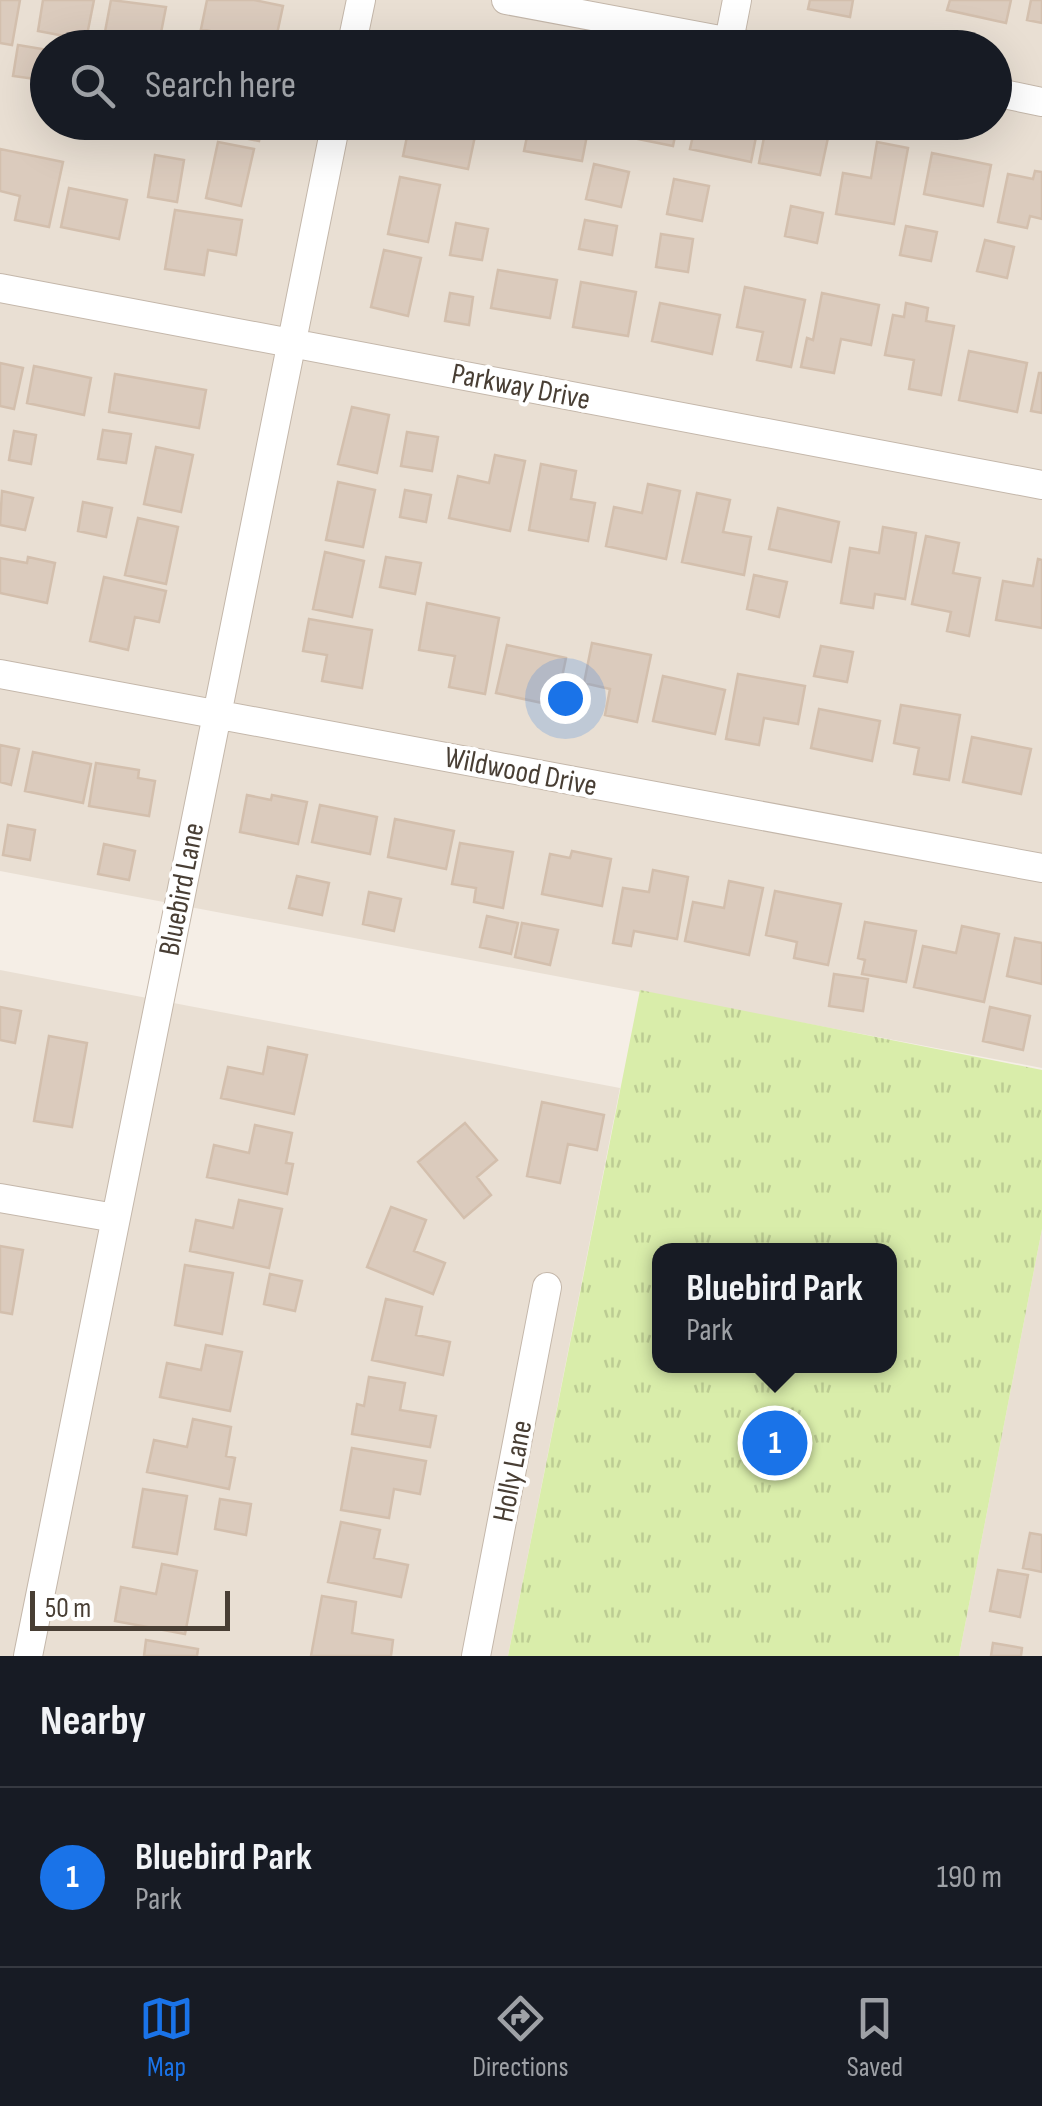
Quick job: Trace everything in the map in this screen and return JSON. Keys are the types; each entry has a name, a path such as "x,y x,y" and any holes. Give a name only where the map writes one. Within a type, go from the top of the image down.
{"street":[{"path":"355,30 361,0"},
{"path":"506,0 669,30"},
{"path":"731,30 737,0"},
{"path":"1012,96 1042,102"},
{"name":"Bluebird Lane","path":"28,1656 332,140"},
{"name":"Parkway Drive","path":"0,288 1042,485"},
{"name":"Wildwood Drive","path":"0,674 1042,868"},
{"path":"0,1198 115,1218"},
{"name":"Holly Lane","path":"476,1656 547,1287"}],"shaded area":[{"path":"0,0 1042,0 1042,1068 0,871"},
{"path":"0,970 620,1088 508,1656 0,1656"},
{"path":"1042,1229 1042,1656 959,1656"}],"green space":[{"path":"640,990 1042,1070 1042,1229 959,1656 508,1656"}],"building":[{"path":"0,0 20,0 12,45 0,43"},
{"path":"43,0 94,0 88,30 38,30"},
{"path":"111,0 166,7 162,30 105,30"},
{"path":"207,0 254,0 283,6 278,30 201,29"},
{"path":"810,0 853,0 850,17 808,9"},
{"path":"950,0 1011,0 1006,23 947,10"},
{"path":"1031,0 1042,0 1042,23 1027,20"},
{"path":"18,45 30,47 30,78 13,76"},
{"path":"406,140 474,140 468,169 403,156"},
{"path":"526,140 586,140 582,161 524,151"},
{"path":"643,140 674,140 673,146"},
{"path":"692,140 755,140 751,162 690,149"},
{"path":"763,140 828,140 820,175 759,163"},
{"path":"218,142 254,149 241,206 206,198"},
{"path":"877,142 908,148 894,224 836,214 843,173 871,178"},
{"path":"0,149 63,162 49,227 15,220 20,196 0,191"},
{"path":"932,153 991,165 983,206 924,194"},
{"path":"155,155 184,160 177,202 148,197"},
{"path":"594,164 629,172 621,207 586,199"},
{"path":"1035,171 1042,172 1042,219 1030,216 1027,228 998,222 1008,174 1033,179"},
{"path":"400,177 440,185 428,242 388,234"},
{"path":"674,179 709,186 702,221 667,214"},
{"path":"69,188 127,200 119,239 61,227"},
{"path":"791,206 823,213 817,243 785,236"},
{"path":"175,210 242,220 236,255 208,250 204,275 165,269"},
{"path":"585,220 617,226 612,255 579,249"},
{"path":"456,223 488,229 482,260 450,255"},
{"path":"906,226 937,232 931,261 900,255"},
{"path":"661,234 693,239 688,272 656,267"},
{"path":"985,240 1014,247 1007,278 977,271"},
{"path":"384,250 421,258 408,316 371,307"},
{"path":"498,270 557,280 550,318 491,308"},
{"path":"581,282 636,292 628,336 573,327"},
{"path":"745,287 805,300 791,367 757,360 763,332 737,327"},
{"path":"450,293 473,297 469,325 445,321"},
{"path":"822,293 879,305 871,345 841,339 834,373 801,367 807,338 813,340"},
{"path":"660,303 720,315 712,354 652,341"},
{"path":"906,303 928,308 926,321 954,326 941,395 909,389 914,360 885,355 893,315 904,317"},
{"path":"969,351 1027,363 1017,412 959,400"},
{"path":"0,363 23,368 14,409 0,406"},
{"path":"34,366 91,378 84,415 27,403"},
{"path":"1042,373 1042,413 1031,411"},
{"path":"115,374 206,390 199,428 109,412"},
{"path":"352,407 389,415 377,473 338,464"},
{"path":"103,430 131,434 126,463 98,459"},
{"path":"14,431 36,435 31,464 9,460"},
{"path":"407,432 438,437 432,471 401,466"},
{"path":"156,447 193,455 181,512 144,504"},
{"path":"495,455 525,461 510,531 449,518 458,476 489,483"},
{"path":"541,464 576,471 571,499 595,503 588,541 529,530"},
{"path":"338,482 375,490 363,547 326,540"},
{"path":"648,484 680,491 666,559 606,546 614,507 642,513"},
{"path":"405,490 431,495 426,522 400,517"},
{"path":"2,491 33,498 25,530 0,525"},
{"path":"697,493 730,500 723,532 751,537 744,575 682,562"},
{"path":"83,502 112,508 106,537 78,531"},
{"path":"778,508 839,522 831,562 769,549"},
{"path":"138,518 178,527 166,584 125,575"},
{"path":"883,527 916,533 905,599 875,594 873,608 841,603 850,548 879,553"},
{"path":"926,536 959,543 953,573 980,578 969,636 947,631 951,612 912,604"},
{"path":"325,552 364,561 352,617 313,609"},
{"path":"28,557 55,563 47,603 0,593 0,558 27,563"},
{"path":"386,557 421,563 415,594 380,587"},
{"path":"1038,559 1042,560 1042,628 996,620 1003,581 1033,586"},
{"path":"754,575 787,582 779,617 747,609"},
{"path":"104,577 166,591 159,622 135,617 128,650 90,641"},
{"path":"427,603 499,618 485,694 449,687 455,656 419,650"},
{"path":"309,619 372,630 362,688 322,681 327,655 303,651"},
{"path":"592,643 651,655 637,722 605,715 610,689 584,683"},
{"path":"507,645 566,658 556,706 496,693"},
{"path":"821,646 853,652 847,682 814,676"},
{"path":"738,674 805,686 798,724 764,718 759,745 726,739"},
{"path":"663,676 725,690 715,734 653,721"},
{"path":"901,705 960,715 949,780 914,774 919,748 894,743"},
{"path":"819,709 880,721 872,761 811,748"},
{"path":"972,737 1031,749 1021,794 963,782"},
{"path":"0,745 19,749 11,785 0,782"},
{"path":"33,752 91,764 83,803 25,791"},
{"path":"96,763 139,770 138,778 155,781 149,816 89,806"},
{"path":"247,795 307,802 298,844 240,832"},
{"path":"320,805 377,817 370,854 312,842"},
{"path":"395,819 454,831 446,869 388,857"},
{"path":"8,825 35,830 30,860 3,855"},
{"path":"460,843 513,852 503,908 474,902 476,888 452,884"},
{"path":"104,844 135,851 129,880 98,874"},
{"path":"572,851 611,859 602,906 542,894 550,854 570,858"},
{"path":"653,870 688,877 677,939 634,931 631,946 613,943 623,888 649,892"},
{"path":"297,876 329,883 322,915 289,908"},
{"path":"729,881 763,888 749,955 685,941 693,902 724,908"},
{"path":"775,891 841,904 828,965 794,958 797,942 766,935"},
{"path":"369,892 401,899 394,931 363,924"},
{"path":"487,916 518,923 511,954 480,947"},
{"path":"865,922 916,931 906,982 862,974 865,960 858,958"},
{"path":"522,923 558,930 550,965 515,957"},
{"path":"962,926 999,934 984,1002 914,987 923,946 956,953"},
{"path":"1015,938 1042,943 1042,984 1007,976"},
{"path":"834,974 868,979 863,1011 829,1006"},
{"path":"0,1007 21,1011 15,1043 0,1040"},
{"path":"990,1007 1030,1016 1023,1050 983,1041"},
{"path":"49,1036 87,1043 72,1127 34,1121"},
{"path":"268,1047 307,1055 294,1114 221,1098 228,1067 263,1074"},
{"path":"542,1102 604,1115 597,1150 568,1144 560,1183 527,1176"},
{"path":"465,1123 497,1160 477,1177 491,1195 464,1218 418,1162"},
{"path":"255,1125 292,1133 286,1163 293,1164 287,1194 207,1177 214,1145 249,1153"},
{"path":"239,1200 282,1209 269,1268 190,1251 196,1220 233,1228"},
{"path":"391,1207 426,1220 414,1251 445,1263 433,1294 367,1267"},
{"path":"0,1246 23,1250 12,1314 0,1312"},
{"path":"185,1265 233,1273 222,1334 175,1325"},
{"path":"270,1274 302,1281 295,1311 264,1304"},
{"path":"386,1299 422,1307 416,1335 450,1342 443,1375 372,1360"},
{"path":"206,1345 242,1352 230,1411 160,1397 167,1363 201,1370"},
{"path":"369,1377 405,1383 400,1410 436,1416 430,1447 352,1434 357,1404 364,1406"},
{"path":"193,1419 231,1427 226,1456 235,1458 229,1489 147,1472 154,1440 187,1447"},
{"path":"352,1448 426,1461 420,1494 394,1489 389,1518 341,1510"},
{"path":"143,1489 187,1496 177,1554 133,1547"},
{"path":"220,1499 251,1504 246,1535 215,1529"},
{"path":"341,1522 380,1530 374,1558 408,1565 401,1597 328,1582"},
{"path":"1030,1533 1042,1535 1042,1572 1023,1568"},
{"path":"162,1564 197,1571 185,1634 115,1621 121,1587 156,1594"},
{"path":"998,1570 1028,1575 1020,1617 990,1611"},
{"path":"322,1596 356,1602 352,1633 393,1640 391,1656 311,1656"},
{"path":"146,1640 198,1649 197,1656 144,1656"},
{"path":"993,1643 1022,1648 1021,1656 991,1656"}],"place":[{"name":"Bluebird Park","path":"775,1443"}]}
